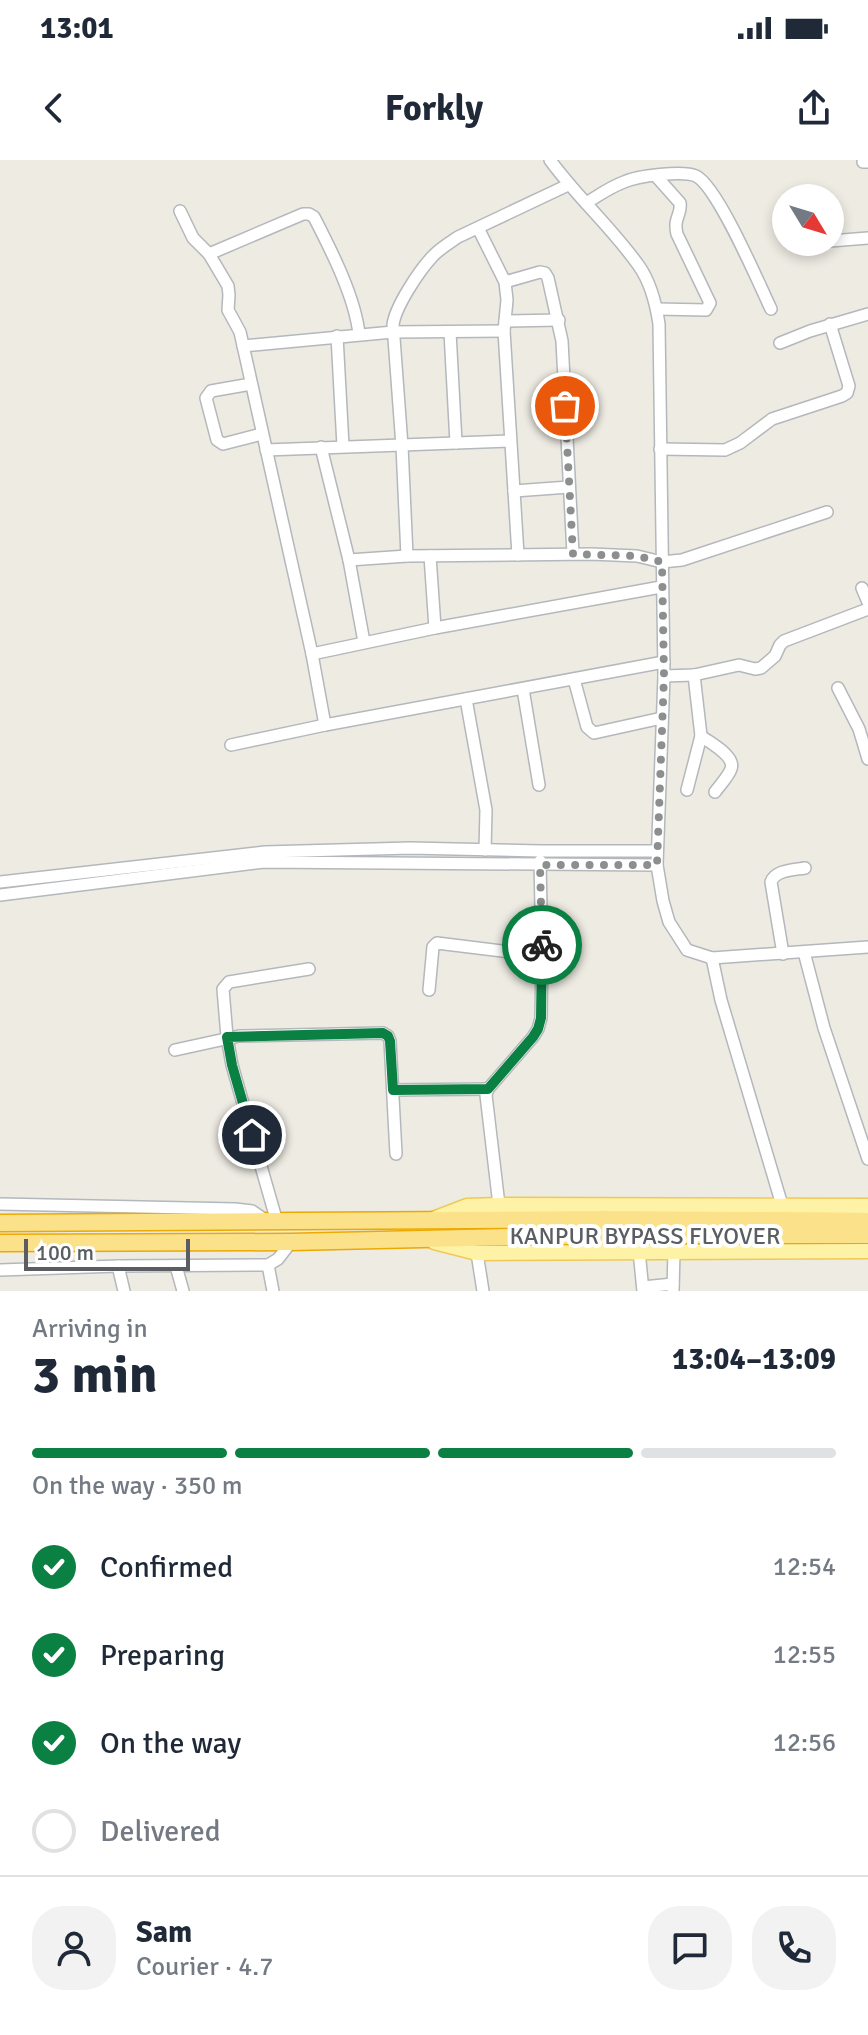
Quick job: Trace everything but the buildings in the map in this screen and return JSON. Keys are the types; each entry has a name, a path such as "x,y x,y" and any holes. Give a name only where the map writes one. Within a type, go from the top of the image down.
{"highway":[{"name":"KANPUR BYPASS FLYOVER","path":"0,1243 422,1239 604,1227 868,1221"},
{"name":"KANPUR BYPASS FLYOVER","path":"0,1223 425,1222 868,1235"}],"main road":[{"path":"425,1222 467,1206 868,1206"},
{"path":"422,1239 477,1253 868,1251"}],"street":[{"path":"550,160 640,267 657,309 664,662 657,865 669,922 687,950 712,958 868,947"},
{"path":"586,203 625,181 656,176 695,176 704,184 730,224 771,309"},
{"path":"656,176 680,203 674,223 677,234 710,303 706,310 657,309"},
{"path":"407,556 393,332 396,310 430,259 458,237 568,185"},
{"path":"180,211 193,238 209,254 228,286 228,310 240,332 325,725"},
{"path":"209,254 309,214 314,217 336,264 357,320 359,334"},
{"path":"478,228 507,292 505,326 518,555"},
{"path":"844,240 868,238"},
{"path":"505,282 545,273 559,320 573,554"},
{"path":"780,343 868,314"},
{"path":"243,346 359,334 450,332 559,320"},
{"path":"660,449 725,450 740,443 772,419 847,393 849,386 830,324"},
{"path":"450,332 456,443"},
{"path":"337,336 343,446"},
{"path":"251,384 211,391 206,398 219,443 262,434"},
{"path":"266,450 510,441"},
{"path":"321,447 349,560 364,642"},
{"path":"514,491 569,487"},
{"path":"349,560 407,556 573,554 637,556 662,562 682,560 827,512"},
{"path":"430,556 435,628"},
{"path":"312,654 661,587"},
{"path":"862,588 868,602"},
{"path":"664,676 694,675 739,665 761,668 772,660 784,641 868,609"},
{"path":"231,745 664,662"},
{"path":"687,790 701,736 694,675"},
{"path":"574,679 587,727 594,733 662,718"},
{"path":"838,688 863,728 868,759"},
{"path":"523,689 539,785"},
{"path":"466,699 484,798 485,850"},
{"path":"701,736 729,757 732,763 732,768 715,792"},
{"path":"0,882 265,852 410,848 657,851"},
{"path":"499,1205 485,1102 488,1089 533,1037 541,1018 540,851"},
{"path":"0,895 264,862 657,865"},
{"path":"783,954 772,877 805,868"},
{"path":"429,990 433,947 437,943 542,956"},
{"path":"804,952 824,1028 868,1159"},
{"path":"712,958 721,1000 782,1205"},
{"path":"273,1222 232,1065 222,995 225,984 229,982 309,969"},
{"path":"175,1050 227,1037 383,1033 390,1041 396,1154"},
{"path":"393,1090 488,1089"},
{"path":"0,1202 235,1209 252,1211 273,1222"},
{"path":"0,1270 268,1265 278,1259 291,1242"},
{"path":"639,1251 643,1289 673,1288 674,1251"},
{"path":"477,1253 483,1291"},
{"path":"268,1265 273,1291"},
{"path":"118,1266 124,1291"},
{"path":"176,1266 183,1291"}],"way so far":[{"path":"542,945 540,865 657,865 664,676 662,562 637,556 573,554 565,406"}],"route":[{"path":"252,1135 227,1037 383,1033 390,1041 393,1090 488,1089 538,1029 541,1018 542,945"}]}
